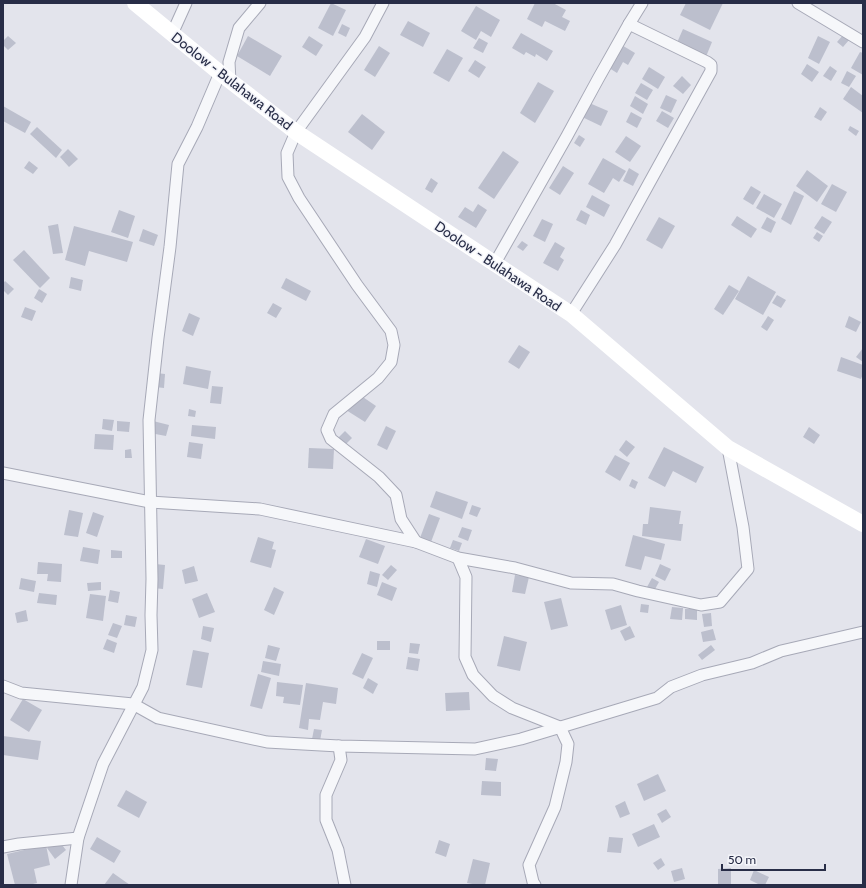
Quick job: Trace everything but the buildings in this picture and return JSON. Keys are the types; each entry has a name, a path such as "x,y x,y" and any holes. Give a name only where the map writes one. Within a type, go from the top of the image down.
{"main road":[{"name":"Doolow - Bulahawa Road","path":"135,3 225,77 296,132 571,314 654,386 687,411 728,448 863,524"}],"street":[{"path":"172,34 186,3"},
{"path":"74,884 78,838 103,764 142,687 152,650 149,420 170,247 178,164 196,127 225,77 239,28 260,3"},
{"path":"383,3 365,37 296,132 287,153 288,177 299,198 357,286 391,331 394,345 391,362 378,378 334,414 327,430 331,439 379,478 396,495 401,519 416,542"},
{"path":"494,263 642,3"},
{"path":"798,3 863,42"},
{"path":"571,314 615,245 711,71 711,65 707,62 629,24"},
{"path":"3,474 150,502 260,509 416,542 458,558 515,568 571,583 613,584 638,591 701,604 720,602 748,569 743,527 728,448"},
{"path":"458,558 466,577 465,657 473,674 493,696 512,708 560,727 568,744 566,762 555,807 529,865 535,885"},
{"path":"3,686 21,693 134,704 158,718 267,742 339,746 476,749 522,739 657,698 671,687 702,675 752,663 781,651 863,632"},
{"path":"339,746 341,760 326,795 326,820 338,850 345,885"},
{"path":"3,847 78,838"}]}
